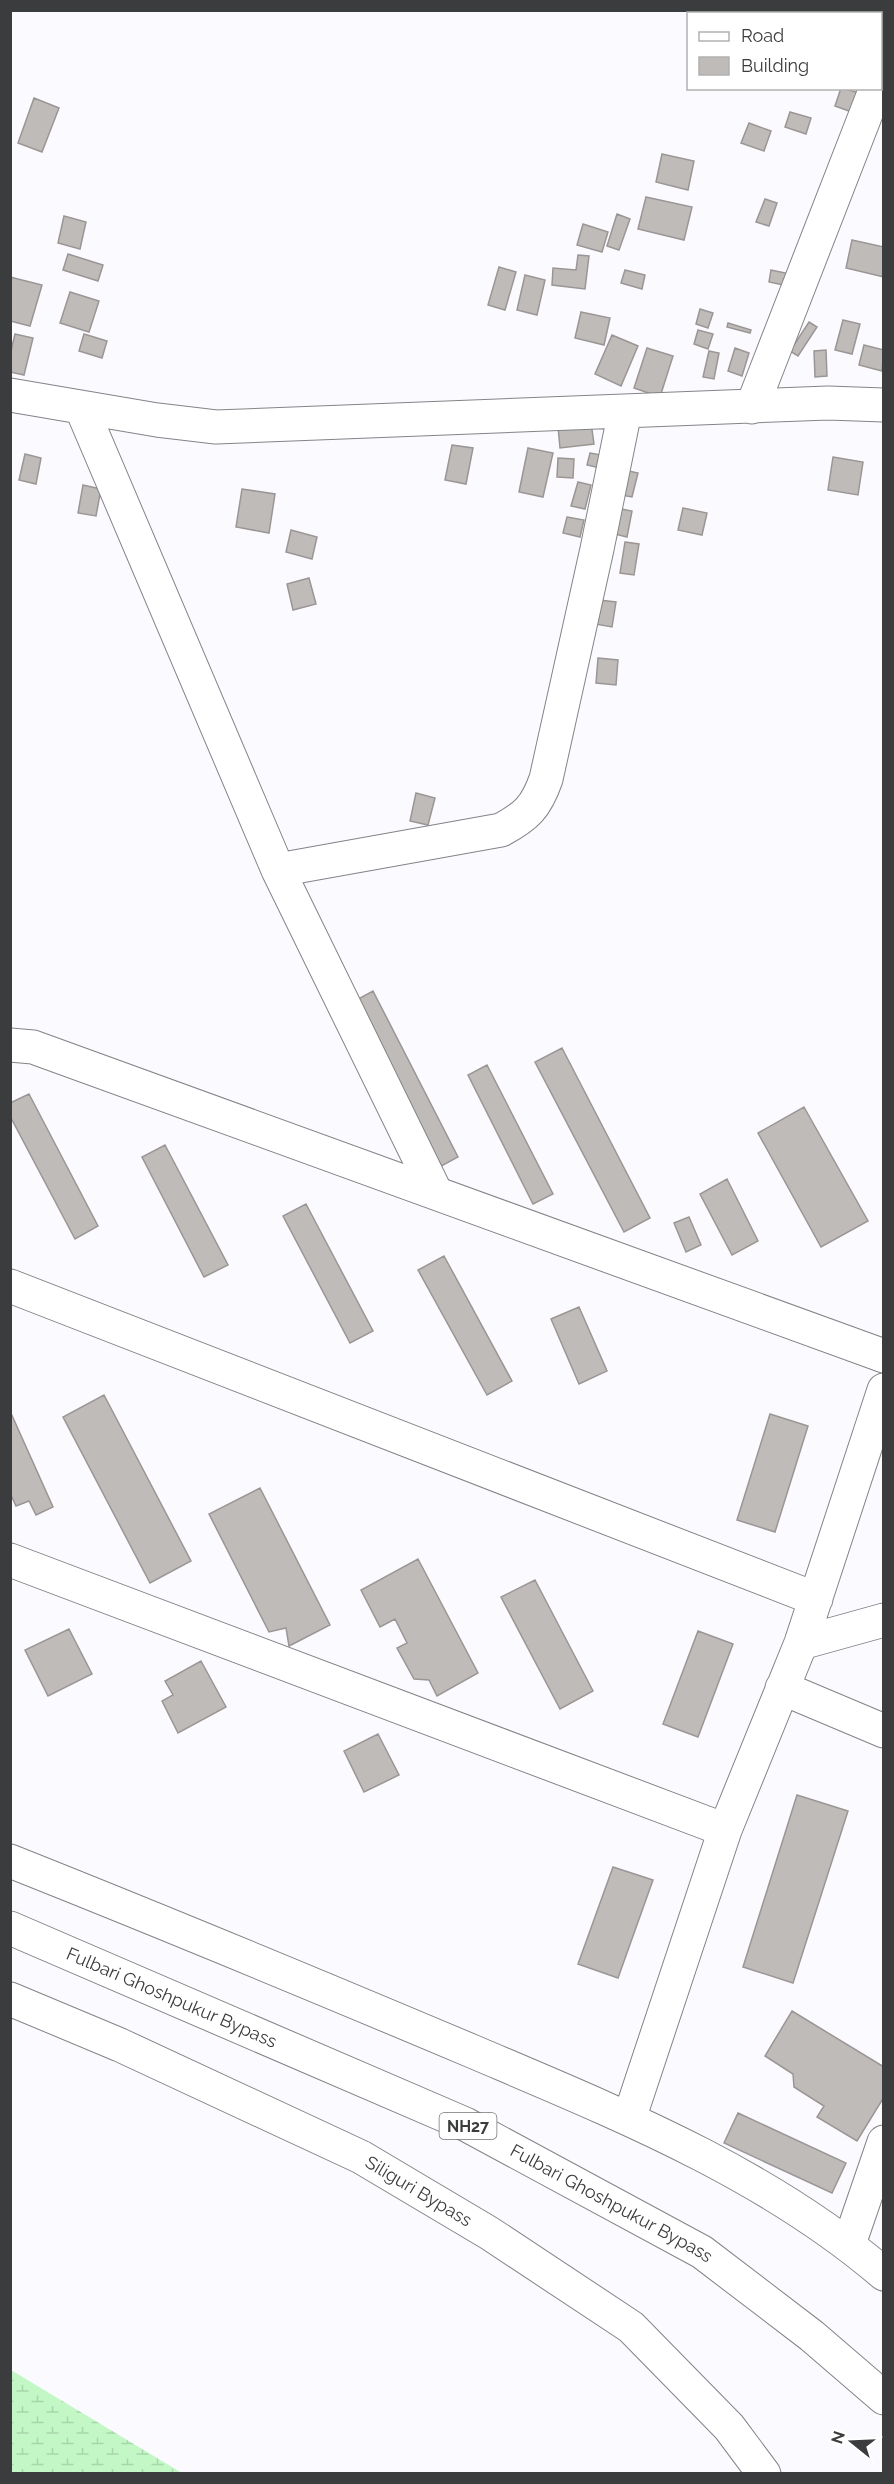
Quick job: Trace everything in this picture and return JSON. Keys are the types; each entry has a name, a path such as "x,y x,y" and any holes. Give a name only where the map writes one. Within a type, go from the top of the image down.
{"main road":[{"path":"752,407 875,90"},
{"path":"10,395 157,420 216,427 828,403 884,405"},
{"path":"81,407 278,870 436,1193"},
{"path":"278,870 501,830 530,812 539,798 546,779 625,411"},
{"path":"10,1045 33,1047 884,1356"},
{"path":"10,1286 816,1599"},
{"path":"629,2119 725,1830 801,1643 884,1390"},
{"path":"10,1560 725,1830"},
{"path":"801,1643 884,1620"},
{"path":"782,1688 884,1731"},
{"path":"10,1861 269,1964 629,2119 739,2175 849,2244 884,2274"},
{"name":"Fulbari Ghoshpukur Bypass","path":"10,1928 465,2124 641,2218 702,2252 812,2336 884,2398"},
{"name":"Siliguri Bypass","path":"10,1999 120,2044 361,2157 489,2233 631,2327 729,2427 764,2474"},
{"path":"849,2244 884,2142"}],"green space":[{"path":"11,2370 182,2473 11,2473"}],"building":[{"path":"803,10 831,10 830,12 804,12"},
{"path":"840,90 867,95 860,115 835,106"},
{"path":"34,98 59,108 42,152 18,143"},
{"path":"790,112 811,118 806,134 785,127"},
{"path":"749,123 771,131 764,151 741,143"},
{"path":"662,154 694,161 688,190 656,182"},
{"path":"646,197 692,207 684,240 638,229"},
{"path":"765,199 777,203 769,226 756,222"},
{"path":"617,214 630,219 619,250 607,246"},
{"path":"64,216 86,222 80,249 58,243"},
{"path":"583,224 608,232 602,252 577,245"},
{"path":"852,240 884,247 884,277 846,268"},
{"path":"68,254 103,265 98,281 63,270"},
{"path":"578,255 589,256 585,289 552,285 553,268 576,270"},
{"path":"499,267 516,272 505,310 488,305"},
{"path":"625,270 645,275 642,289 621,283"},
{"path":"771,270 795,275 793,287 769,282"},
{"path":"525,275 545,280 537,315 517,310"},
{"path":"10,277 42,285 30,326 10,321"},
{"path":"70,292 99,301 89,332 60,323"},
{"path":"700,309 713,313 708,328 696,324"},
{"path":"581,312 610,318 604,345 575,338"},
{"path":"843,320 860,324 852,354 835,350"},
{"path":"809,322 817,327 798,356 790,351"},
{"path":"728,323 751,330 750,333 727,327"},
{"path":"698,330 713,334 708,349 694,344"},
{"path":"15,334 33,338 24,375 10,372 10,355"},
{"path":"84,334 107,341 102,358 79,351"},
{"path":"612,335 638,346 621,386 595,374"},
{"path":"864,345 884,350 882,371 859,365"},
{"path":"647,348 673,356 660,397 634,388"},
{"path":"735,348 749,353 742,376 728,371"},
{"path":"826,350 827,376 815,377 814,351"},
{"path":"709,351 719,353 714,379 703,377"},
{"path":"591,422 594,444 560,448 558,427"},
{"path":"452,445 473,448 466,484 445,480"},
{"path":"528,448 553,453 543,497 519,492"},
{"path":"590,453 612,457 609,470 587,465"},
{"path":"25,454 41,458 36,484 19,480"},
{"path":"833,457 863,462 858,495 828,490"},
{"path":"558,458 574,459 573,478 557,477"},
{"path":"620,469 638,473 632,497 614,494"},
{"path":"578,482 591,485 585,509 571,506"},
{"path":"83,485 101,489 96,516 78,513"},
{"path":"242,489 275,494 269,533 236,527"},
{"path":"616,508 632,511 627,537 611,533"},
{"path":"683,508 707,513 702,535 678,530"},
{"path":"567,517 584,520 580,537 563,533"},
{"path":"291,530 317,537 312,559 286,552"},
{"path":"625,542 639,544 634,575 620,573"},
{"path":"309,578 316,604 293,610 287,584"},
{"path":"599,600 616,602 612,627 595,624"},
{"path":"598,658 618,660 616,685 596,683"},
{"path":"416,793 435,798 428,825 410,821"},
{"path":"373,991 458,1157 434,1170 349,1004"},
{"path":"562,1048 650,1218 624,1232 535,1062"},
{"path":"487,1065 553,1194 533,1204 468,1075"},
{"path":"29,1094 98,1226 75,1239 10,1116 10,1103"},
{"path":"804,1107 868,1221 821,1247 758,1133"},
{"path":"165,1145 228,1265 204,1277 142,1157"},
{"path":"727,1179 758,1241 732,1255 700,1194"},
{"path":"306,1204 373,1331 350,1343 283,1216"},
{"path":"689,1217 701,1245 686,1252 674,1223"},
{"path":"444,1256 512,1381 487,1395 418,1270"},
{"path":"579,1307 607,1371 579,1384 551,1319"},
{"path":"104,1395 191,1561 150,1583 63,1417"},
{"path":"10,1411 53,1507 36,1515 29,1501 16,1506 10,1493"},
{"path":"770,1414 808,1426 775,1532 737,1520"},
{"path":"260,1488 330,1625 289,1646 286,1628 269,1632 209,1514"},
{"path":"418,1559 478,1673 437,1696 429,1680 414,1679 397,1648 407,1643 395,1619 380,1627 361,1590"},
{"path":"535,1580 593,1691 560,1709 501,1597"},
{"path":"69,1629 92,1674 48,1696 25,1650"},
{"path":"698,1631 733,1644 698,1737 663,1724"},
{"path":"201,1661 226,1707 178,1733 162,1701 173,1695 165,1681"},
{"path":"378,1734 399,1775 364,1792 344,1751"},
{"path":"797,1795 848,1811 793,1983 743,1967"},
{"path":"613,1867 653,1880 618,1978 578,1964"},
{"path":"792,2011 884,2067 884,2097 857,2141 817,2117 824,2106 794,2087 793,2074 765,2056"},
{"path":"738,2113 846,2163 832,2193 724,2143"}]}
